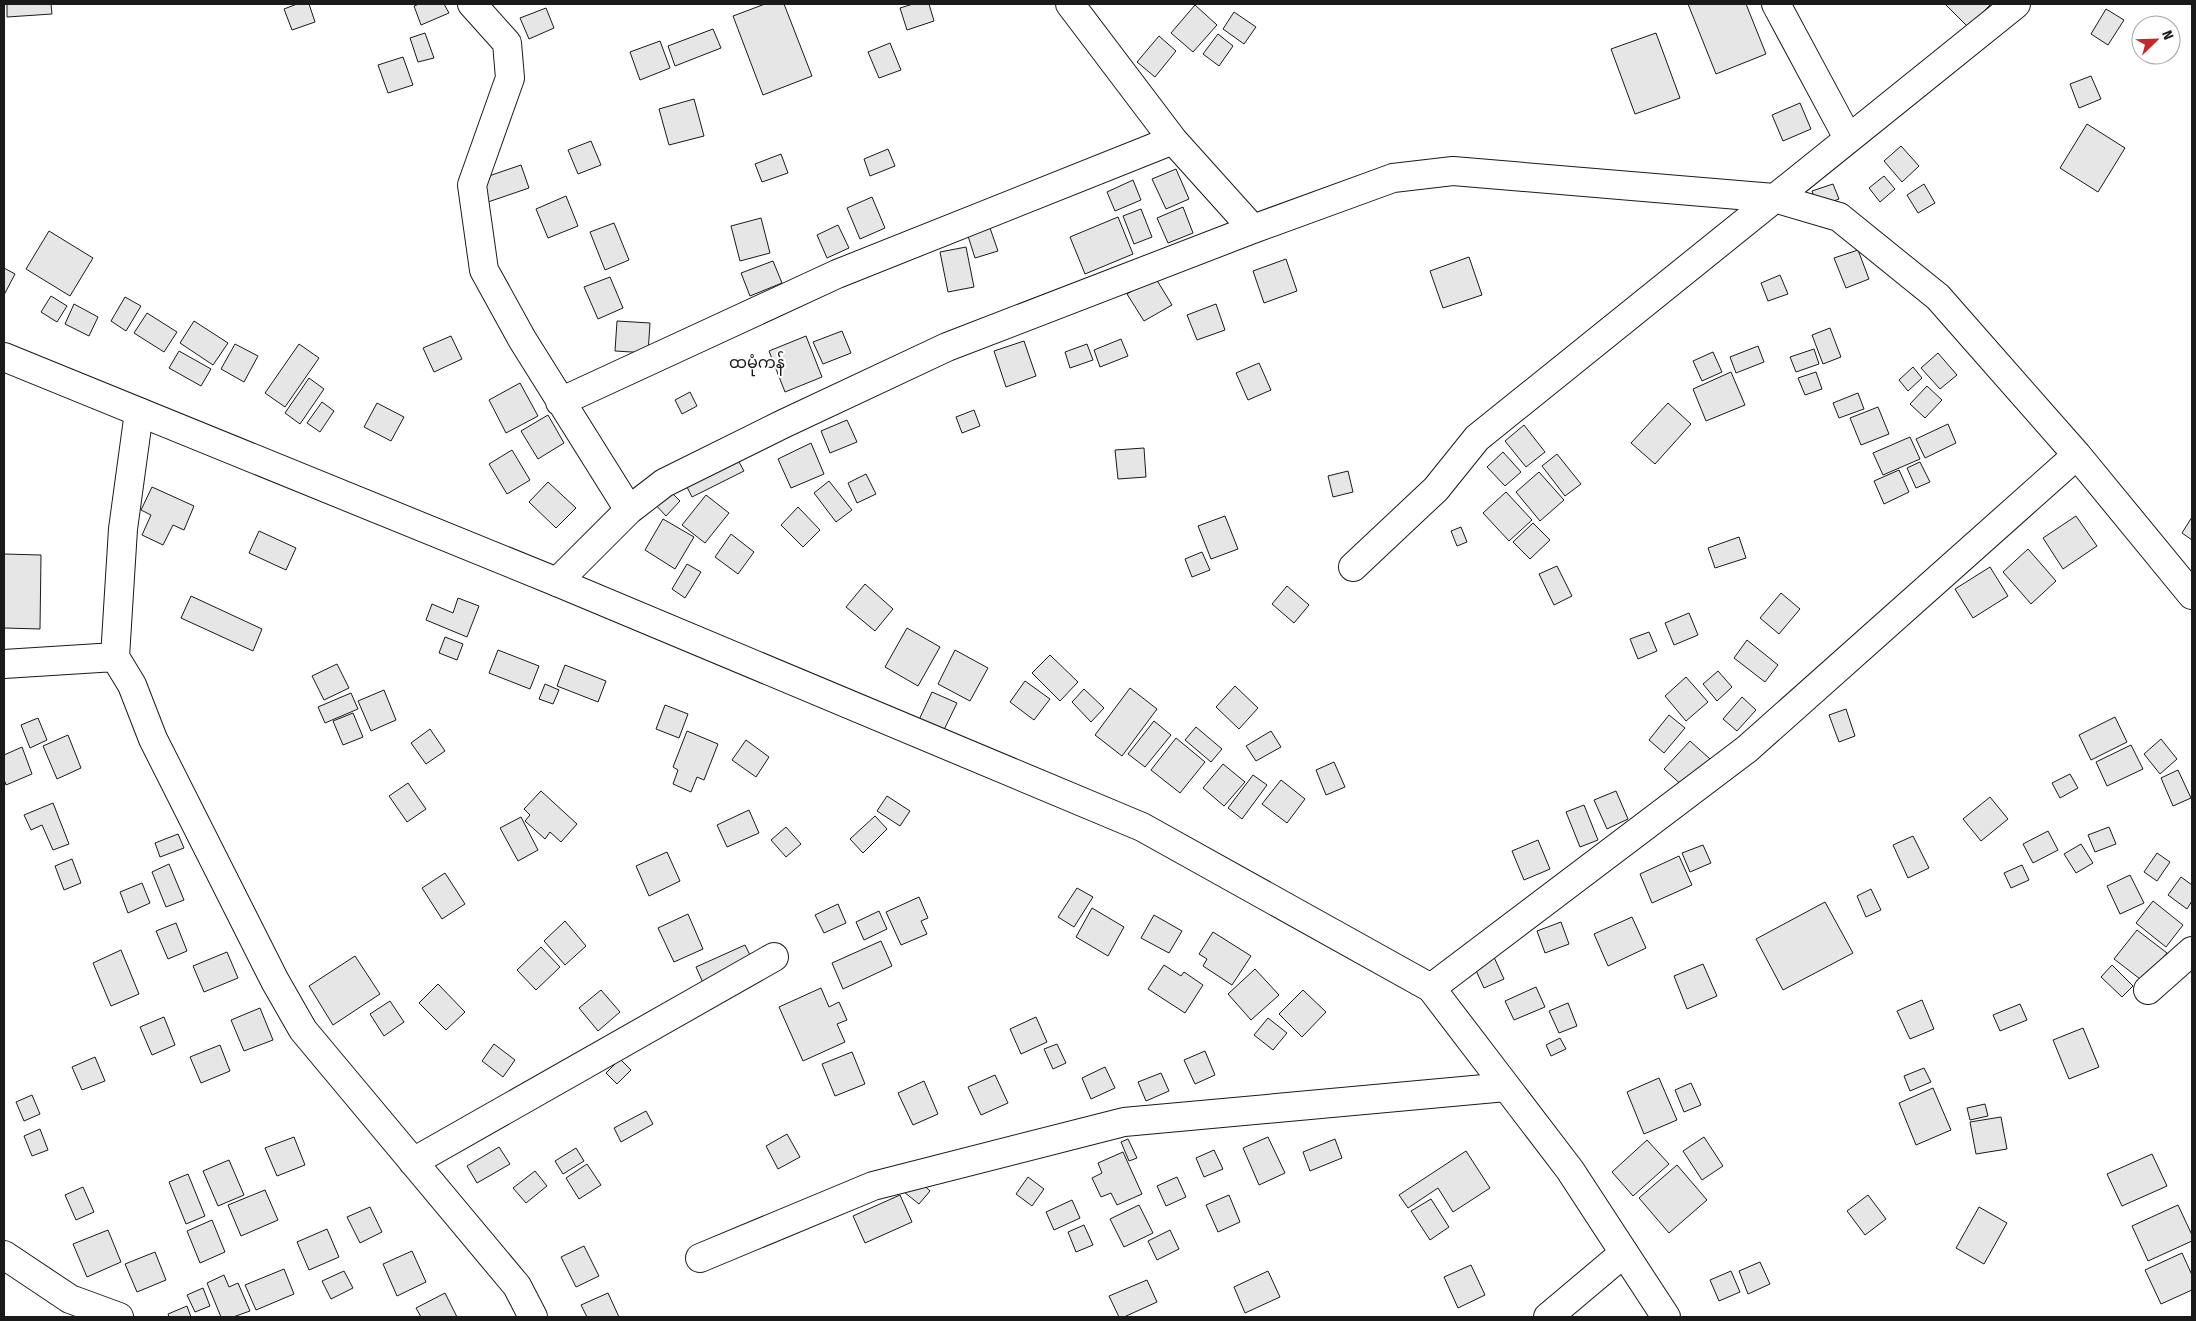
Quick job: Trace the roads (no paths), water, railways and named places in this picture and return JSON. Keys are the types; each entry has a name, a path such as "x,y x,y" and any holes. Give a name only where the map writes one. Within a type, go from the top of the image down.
{"main road":[{"path":"472,4 507,43 510,78 472,185 484,270 560,402 629,510"},
{"path":"1070,4 1173,140 1253,229"},
{"path":"1776,4 1848,138"},
{"path":"1354,567 1436,489 1477,438 2016,4"},
{"path":"560,402 837,274 1173,140"},
{"path":"557,582 629,510 664,483 783,424 947,347 1253,229 1393,178 1453,171 1774,198 1839,218 1938,297 2077,455 2192,595"},
{"path":"4,357 557,582 1142,827 1431,988 1570,1170 1666,1317"},
{"path":"139,412 123,529 115,657 132,685 157,747 275,981 303,1030 517,1286 533,1317"},
{"path":"1431,988 1747,749 2077,455"},
{"path":"4,664 115,657"},
{"path":"2148,990 2192,951"},
{"path":"413,1162 774,957"},
{"path":"700,1258 873,1186 1124,1122 1506,1087"},
{"path":"1548,1317 1624,1253"},
{"path":"4,1255 70,1299 119,1317"}],"district":[{"name":"ထမုံကန်","path":"757,362"}]}
